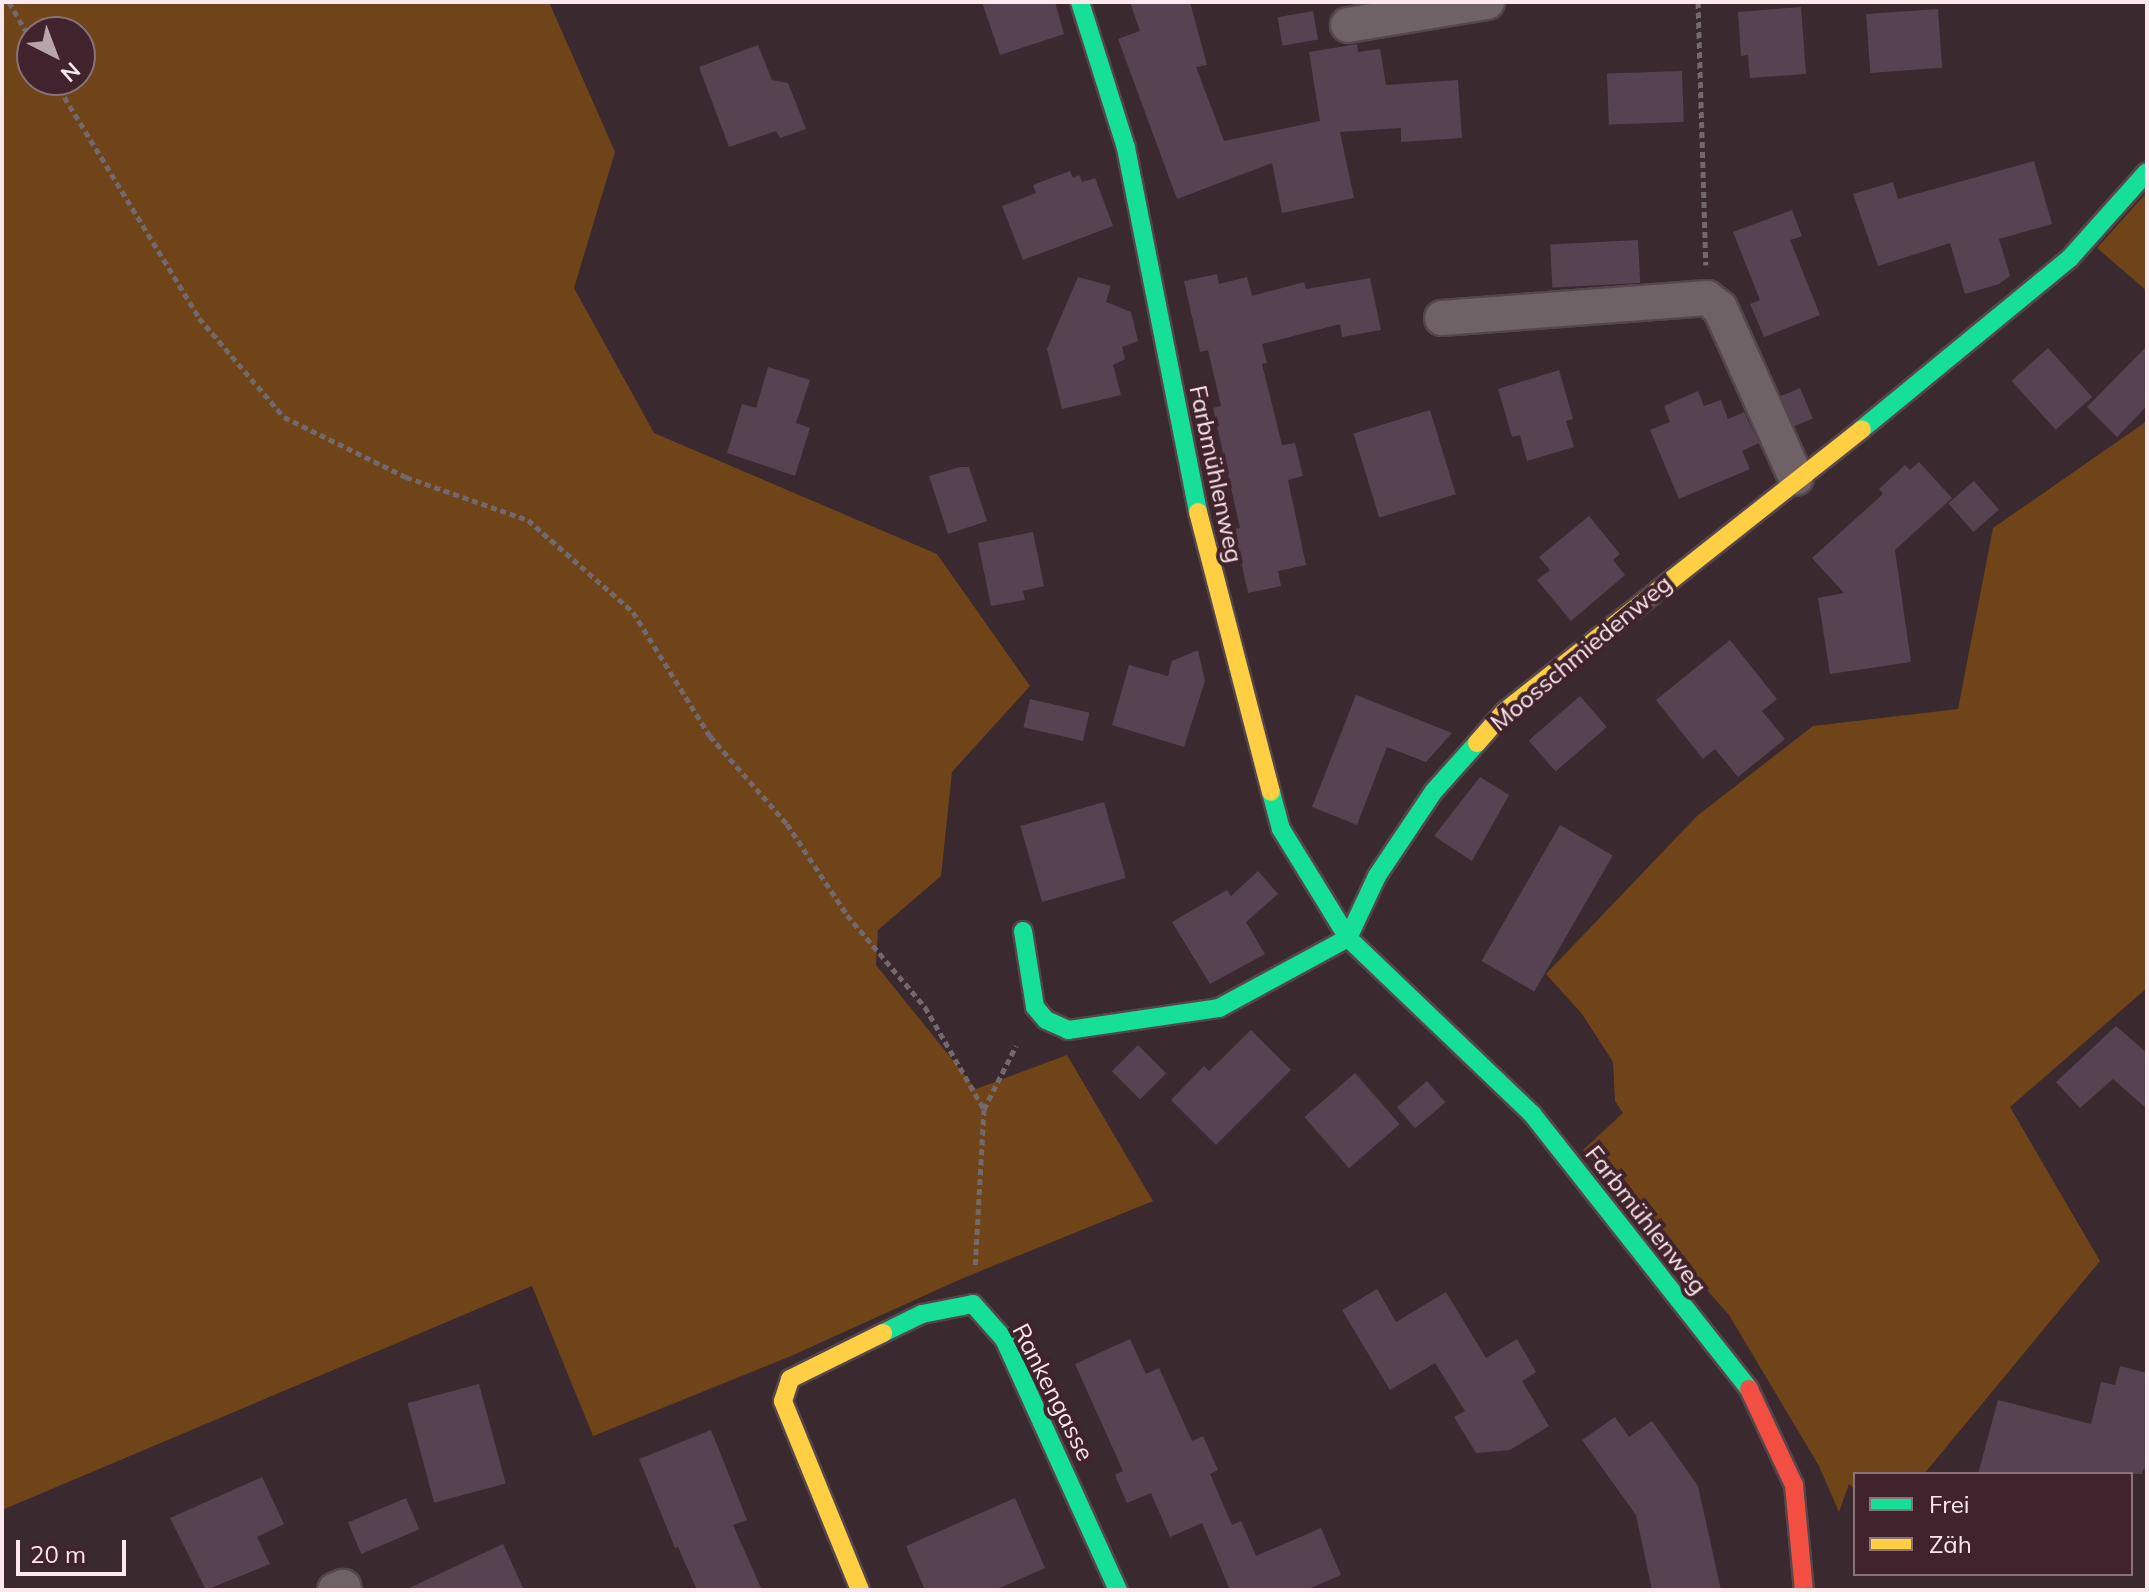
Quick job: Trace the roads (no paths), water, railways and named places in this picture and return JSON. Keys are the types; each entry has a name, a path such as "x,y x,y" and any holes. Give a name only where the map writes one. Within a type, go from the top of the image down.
{"street":[{"name":"Farbmühlenweg","path":"1080,2 1126,148 1205,550 1281,829 1348,938 1532,1114 1752,1393 1794,1485 1804,1590"},
{"path":"1348,25 1487,2"},
{"name":"Moosschmiedenweg","path":"1348,938 1377,876 1434,791 1504,712 1796,478 1906,395 2070,258 2147,172"},
{"path":"1442,318 1707,298 1720,308 1796,478"},
{"path":"1023,931 1035,1007 1046,1020 1068,1030 1219,1008 1348,938"},
{"name":"Rankengasse","path":"860,1590 783,1401 790,1379 922,1314 973,1304 1004,1339 1118,1590"},
{"path":"335,1590 343,1587 344,1590"}]}
